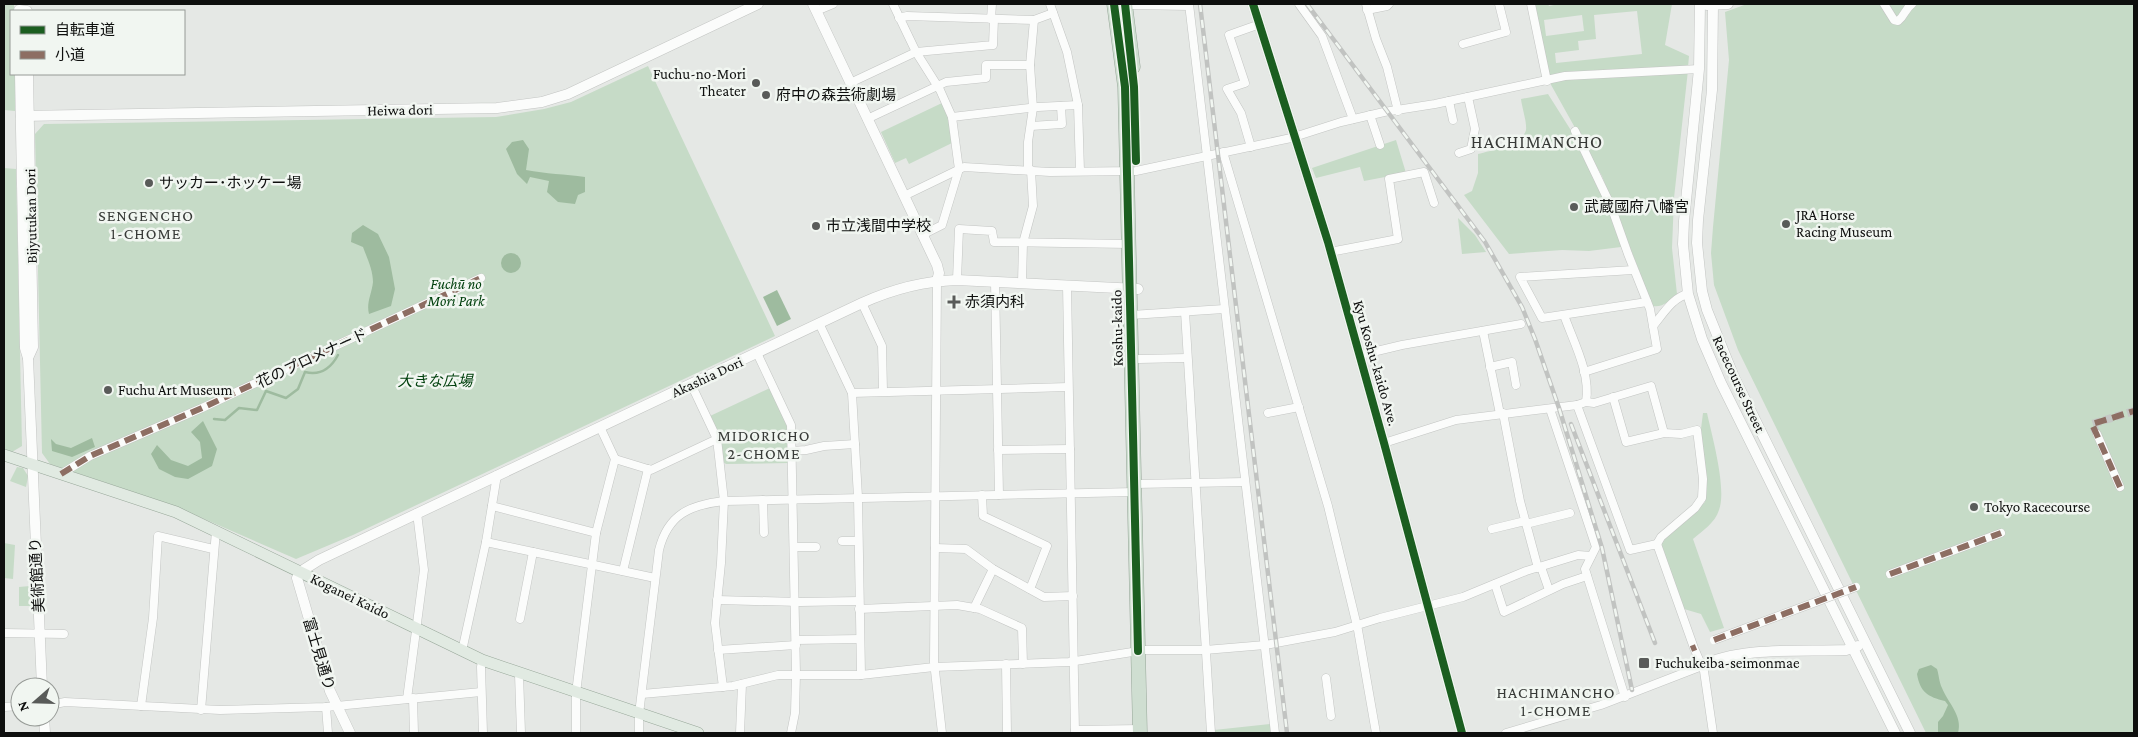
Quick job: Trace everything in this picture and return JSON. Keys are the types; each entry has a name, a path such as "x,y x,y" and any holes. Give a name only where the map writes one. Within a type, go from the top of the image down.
{"highway":[{"name":"Koshu-kaido","path":"1114,4 1125,88 1132,171 1142,732"},
{"name":"Koshu-kaido","path":"1129,4 1128,22 1134,87 1129,244 1134,289"},
{"name":"Koshu-kaido","path":"1135,315 1139,359 1137,487"}],"main road":[{"name":"Koganei Kaido","path":"4,455 167,509 482,660 696,733"}],"street":[{"name":"Heiwa dori","path":"25,116 497,108 528,105 568,94 758,4"},
{"path":"833,4 815,8 939,272 937,281 934,667 942,733"},
{"path":"893,4 916,52 938,85 952,117 959,169 942,225 922,235"},
{"path":"850,83 916,52 993,45 992,4"},
{"path":"1050,4 1066,52 1078,105 1080,171"},
{"path":"1129,4 1189,5 1275,733"},
{"name":"Kyu Koshu-kaido Ave.","path":"1253,4 1296,136 1360,355 1426,606 1462,733"},
{"path":"1299,4 1322,36 1353,119"},
{"path":"1389,4 1387,6 1367,7 1376,40 1387,67 1398,110"},
{"path":"1463,44 1506,32 1499,4"},
{"path":"1531,4 1547,82"},
{"name":"Racecourse Street","path":"1713,4 1712,90 1698,220 1702,291 1715,334 1727,362 1908,732"},
{"path":"1700,5 1728,4"},
{"path":"1884,4 1894,20 1898,21 1902,18 1904,10 1912,4"},
{"name":"Racecourse Street","path":"1700,5 1700,69 1684,221 1684,253 1688,294 1702,339 1714,369 1895,733"},
{"path":"899,18 907,16 1034,20 1053,13"},
{"path":"1022,283 1023,243 1033,206 1029,170 1033,108 1030,64 1034,20"},
{"path":"1251,147 1242,113 1227,90 1245,83 1229,35 1260,24"},
{"path":"867,119 946,82 986,78 986,65 1030,64"},
{"path":"904,196 964,167 1132,171 1251,147 1370,115 1547,82 1565,76 1700,69"},
{"name":"Bijyutukan Dori","path":"20,75 25,116 33,347 28,358 32,464"},
{"name":"Bijyutukan Dori","path":"25,116 28,75"},
{"path":"1459,152 1471,149 1475,129 1468,97"},
{"path":"1449,101 1453,120"},
{"path":"952,117 1078,105"},
{"path":"1031,126 1062,124 1061,106"},
{"path":"1370,115 1380,145"},
{"path":"1575,131 1611,206 1634,270 1648,302 1657,349 1584,372"},
{"path":"1223,152 1328,506 1357,625 1376,733"},
{"path":"1330,252 1398,239 1389,179 1424,172 1434,203"},
{"path":"957,280 959,229 992,231 994,242 1129,244"},
{"path":"1634,270 1520,278 1542,318 1648,302"},
{"name":"花のプロメナード","path":"61,474 90,456 211,404 481,278"},
{"name":"Akashia Dori","path":"300,572 319,560 497,475 819,323 898,288 937,281 957,280 1134,289"},
{"path":"995,282 999,495"},
{"path":"1067,286 1075,732 1142,732"},
{"path":"1653,326 1673,302 1681,295 1688,294"},
{"path":"862,303 882,346 883,391"},
{"path":"1135,315 1224,309"},
{"path":"1185,312 1211,733"},
{"path":"1564,314 1584,372 1586,402"},
{"path":"819,323 852,393 858,497 861,675"},
{"path":"1360,355 1402,345 1521,324"},
{"path":"1483,331 1526,522 1549,590"},
{"path":"757,353 791,425 796,642 795,713 791,733"},
{"path":"1139,359 1187,358"},
{"path":"1490,367 1512,362 1516,386"},
{"path":"691,384 717,439 724,501 715,623 723,687"},
{"path":"1384,443 1456,420 1550,409 1586,402 1594,403 1651,386 1664,432"},
{"path":"852,393 1068,387"},
{"path":"1613,397 1626,442 1664,432 1680,434 1697,430 1704,490 1699,504 1661,538 1658,544 1702,666 1714,733"},
{"path":"1576,405 1630,550 1658,544"},
{"path":"1268,413 1299,407"},
{"path":"1550,409 1596,547 1585,569 1625,696"},
{"path":"576,733 576,693 596,533 615,459 600,427"},
{"path":"2096,434 2120,487"},
{"path":"615,459 652,470 717,439"},
{"path":"792,450 855,444"},
{"path":"998,450 1070,449"},
{"name":"美術館通り","path":"32,464 41,677"},
{"path":"623,571 648,469"},
{"path":"462,651 486,542 497,475"},
{"path":"639,733 639,714 661,540 674,520 697,505 724,501 1071,493 1195,483 1245,482"},
{"path":"982,495 983,516 1047,546 1030,589"},
{"path":"763,500 764,533"},
{"path":"492,506 596,533"},
{"path":"1785,512 1798,506"},
{"path":"414,733 410,699 416,628 424,570 417,513"},
{"path":"1492,528 1570,513"},
{"path":"201,710 216,531"},
{"path":"1890,574 2000,533"},
{"path":"142,706 154,608 158,536 213,549"},
{"path":"842,541 858,541"},
{"path":"486,542 655,578"},
{"path":"794,547 816,547"},
{"path":"935,548 966,549 993,569 1044,597 1073,596"},
{"path":"520,619 533,552"},
{"path":"642,694 723,687 778,675 861,675 934,667 1074,662 1142,651 1205,650 1265,645 1309,638 1463,597 1540,567 1578,556 1591,556"},
{"path":"974,608 993,569"},
{"name":"富士見通り","path":"300,572 297,578 326,680 350,733"},
{"path":"1495,584 1504,612 1549,590 1587,576"},
{"path":"1714,640 1856,587"},
{"path":"717,600 859,605 957,605 974,608 1022,628 1023,664"},
{"path":"4,633 64,634"},
{"path":"718,650 796,642 860,639"},
{"path":"1506,733 1625,696 1715,660 1743,654 1846,650 1866,643"},
{"path":"482,660 483,733"},
{"path":"1006,664 1008,733"},
{"path":"519,674 521,733"},
{"path":"1326,678 1331,716"},
{"path":"740,733 742,684"},
{"path":"60,703 201,710 326,707 481,692"},
{"path":"326,707 328,733"}],"green space":[{"path":"4,4 14,4 14,10 10,10 10,75 15,75 15,111 4,110"},
{"path":"1534,4 1548,4 1549,6 1559,4 1672,4 1665,45 1689,56 1688,67 1550,76","holes":["1637,11 1642,54 1556,63 1555,53 1579,50 1578,41 1596,39 1594,15","1582,15 1584,31 1546,36 1544,20"]},
{"name":"Tokyo Racecourse","path":"1747,4 2134,4 2134,733 1926,733 1738,350 1714,285 1711,253 1729,60 1725,12"},
{"name":"Fuchū no Mori Park","path":"648,66 775,336 353,535 296,559 172,505 50,464 42,453 35,134 44,124 496,117 544,109 571,102"},
{"path":"1688,70 1674,198 1672,248 1677,294 1663,305 1653,306 1602,176 1550,83 1567,78"},
{"path":"1548,94 1572,132 1596,179 1622,241 1621,247 1589,251 1562,250 1509,254 1464,195 1472,191 1478,173 1478,154 1513,143 1524,135 1526,127 1521,99"},
{"path":"942,103 948,116 952,143 909,164 906,158 895,163 881,132"},
{"path":"1396,140 1406,173 1364,181 1360,167 1316,178 1312,168"},
{"path":"4,168 16,169 22,446 12,452 4,449"},
{"path":"1458,218 1475,235 1486,252 1462,254"},
{"path":"770,388 788,425 789,463 726,464 723,462 710,416"},
{"path":"1703,413 1707,413 1718,462 1721,489 1721,501 1715,519 1693,539 1724,628 1710,632 1701,614 1684,609 1660,544 1705,502 1706,492 1701,429"},
{"path":"17,467 23,468 28,476 26,487 10,481"},
{"path":"4,543 15,545 13,579 4,578"},
{"path":"30,586 31,606 19,606 19,587"},
{"path":"1270,724 1271,733 1214,733 1214,730"}],"shaded area":[{"path":"523,140 529,149 526,170 585,177 585,192 578,195 575,204 558,202 547,192 549,181 530,177 527,184 517,174 506,149 512,142"},
{"path":"363,225 378,234 389,257 395,289 391,306 369,314 373,282 371,269 363,247 351,242 352,233"},
{"path":"511,253 518,256 521,263 518,270 511,273 504,270 501,263 504,256"},
{"path":"777,290 791,319 777,326 763,297"},
{"path":"203,421 217,449 212,466 188,479 175,477 159,469 151,454 157,445 171,460 188,466 202,458 200,442 191,432"},
{"path":"92,438 95,447 72,457 52,451 51,439 56,444 71,448"},
{"path":"1931,665 1937,669 1941,686 1957,715 1958,733 1938,733 1938,722 1948,705 1945,701 1934,698 1926,693 1920,685 1917,674 1919,669"}],"waterway":[{"path":"214,419 225,420 239,408 257,410 266,391 286,398 298,389 305,372 316,373 325,370 338,355"}],"tunnel":[{"path":"2097,434 2092,424 2134,411"}],"railway":[{"path":"1200,4 1287,733"},
{"path":"1307,4 1485,242 1522,307 1559,408 1602,548 1632,690"},
{"path":"1571,424 1655,643"}],"marked path":[{"path":"61,474 90,456 202,408 481,278"},
{"path":"2120,487 2092,424 2134,411"},
{"path":"1890,574 2001,533"},
{"path":"1714,640 1856,587"},
{"path":"1691,649 1696,647"}],"cycle path":[{"path":"1114,4 1125,87 1138,651"},
{"path":"1125,4 1134,87 1136,161"},
{"path":"1253,4 1328,242 1462,733"}],"place":[{"name":"Fuchu-no-Mori Theater","path":"756,83"},
{"name":"府中の森芸術劇場","path":"766,95"},
{"name":"サッカー･ホッケー場","path":"149,183"},
{"name":"武蔵國府八幡宮","path":"1574,207"},
{"name":"JRA Horse Racing Museum","path":"1786,224"},
{"name":"市立浅間中学校","path":"816,226"},
{"name":"赤須内科","path":"954,302"},
{"name":"Fuchu Art Museum","path":"108,390"},
{"name":"Tokyo Racecourse","path":"1974,507"},
{"name":"Fuchukeiba-seimonmae","path":"1644,663"}],"district":[{"name":"HACHIMANCHO","path":"1537,142"},
{"name":"SENGENCHO 1-CHOME","path":"146,224"},
{"name":"MIDORICHO 2-CHOME","path":"764,444"},
{"name":"HACHIMANCHO 1-CHOME","path":"1556,701"}],"park label":[{"name":"大きな広場","path":"435,381"}]}
